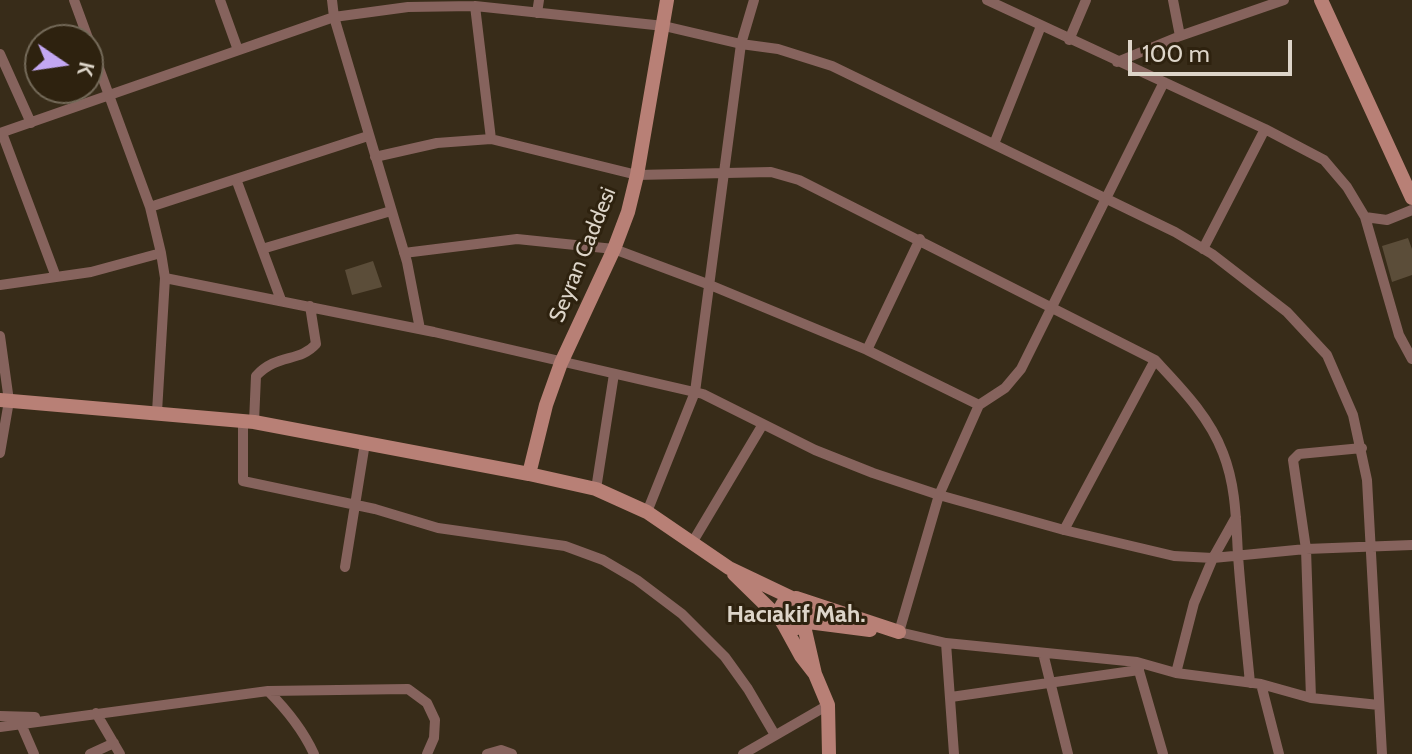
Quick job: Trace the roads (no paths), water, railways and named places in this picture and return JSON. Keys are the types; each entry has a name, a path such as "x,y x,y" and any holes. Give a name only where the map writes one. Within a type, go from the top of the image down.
{"street":[{"path":"74,0 150,207 161,253 165,278 157,412"},
{"path":"220,0 238,50"},
{"path":"332,0 334,17 404,253 420,329"},
{"path":"537,13 539,0"},
{"name":"Seyran Caddesi","path":"529,474 546,405 561,363 614,249 637,175 667,0"},
{"path":"647,512 695,392 741,44 754,0"},
{"path":"988,0 1265,129 1324,160 1347,187 1365,217 1399,335 1412,359"},
{"path":"1069,40 1086,0"},
{"path":"1173,0 1180,36"},
{"path":"1117,62 1180,36 1284,0"},
{"path":"1321,0 1412,198"},
{"path":"56,277 1,133 334,17 455,2 664,26 741,44 778,49 832,66 1175,232 1203,249 1287,312 1327,355 1353,415 1367,480 1382,754"},
{"path":"475,6 491,139"},
{"path":"994,144 1041,26"},
{"path":"0,54 31,123"},
{"path":"899,632 939,495 979,405 1005,388 1021,369 1164,82"},
{"path":"1203,249 1265,129"},
{"path":"150,207 368,136"},
{"path":"375,157 437,143 491,139 637,175 771,172 799,180 920,239 1155,360 1191,398 1222,450 1231,478 1237,515 1238,556 1256,684 1279,754"},
{"path":"236,179 281,300"},
{"path":"1365,217 1387,220 1412,210"},
{"path":"262,249 391,211"},
{"path":"404,253 517,239 614,249 867,350 979,405"},
{"path":"867,350 920,239"},
{"path":"0,285 91,272 161,253"},
{"path":"165,278 420,329 695,392 815,450 939,495 1064,530 1174,556 1213,558 1306,549 1412,545"},
{"path":"310,306 316,344 309,352 268,363 256,376 243,481 355,505 438,528 565,546 603,560 637,580 682,614 714,646 748,689 775,735"},
{"path":"0,336 4,400 0,453"},
{"path":"1064,530 1155,360"},
{"path":"596,489 614,374"},
{"path":"4,400 248,422 529,474 596,489 647,512 729,568 798,600 899,632 946,643 1138,666 1256,684 1311,698 1379,705"},
{"path":"692,543 763,424"},
{"path":"345,567 365,443"},
{"path":"1311,698 1306,549 1294,457 1362,448"},
{"path":"1176,673 1194,603 1213,558 1237,515"},
{"path":"729,568 782,622 793,629 806,624 899,632"},
{"path":"798,600 781,605 782,622 815,674"},
{"path":"798,600 810,612 806,624 815,674 828,705 829,754"},
{"path":"946,643 954,754"},
{"path":"1043,653 1068,754"},
{"path":"951,697 1138,666"},
{"path":"1138,666 1163,754"},
{"path":"0,727 268,691 408,689 427,703 435,720 434,738 427,754"},
{"path":"268,691 300,728 314,754"},
{"path":"743,754 759,750 775,735 828,705"},
{"path":"96,713 120,754"},
{"path":"0,716 61,718"},
{"path":"21,724 34,754"},
{"path":"90,754 114,743"},
{"path":"487,754 501,750 512,754"}],"district":[{"name":"Hacıakif Mah.","path":"796,615"}]}
